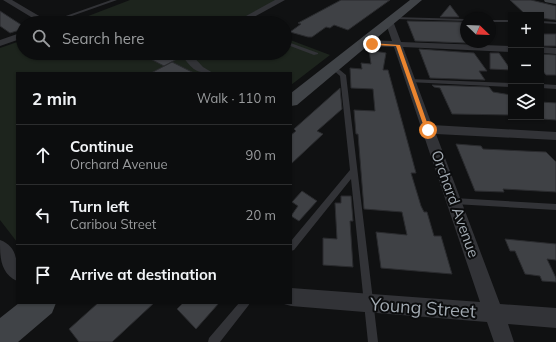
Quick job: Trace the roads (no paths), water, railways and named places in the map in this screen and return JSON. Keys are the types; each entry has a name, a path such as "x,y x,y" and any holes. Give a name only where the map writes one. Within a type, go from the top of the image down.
{"main road":[{"path":"292,100 417,0"},
{"path":"549,0 556,1"},
{"path":"0,337 39,304"}],"street":[{"path":"7,0 35,16"},
{"path":"250,16 281,0"},
{"name":"Orchard Avenue","path":"392,20 398,45 410,81 504,342"},
{"path":"0,43 16,37"},
{"path":"362,43 508,49"},
{"path":"544,50 556,51"},
{"path":"191,60 199,69 206,72"},
{"path":"428,130 556,136"},
{"path":"0,248 16,271"},
{"name":"Young Street","path":"292,297 556,318"}],"lane":[{"path":"68,16 115,0"},
{"path":"392,20 460,20"},
{"path":"496,21 508,21"},
{"path":"544,22 556,23"},
{"path":"292,45 316,54"},
{"path":"333,67 344,75 373,342"},
{"path":"410,81 508,85"},
{"path":"544,86 556,87"},
{"path":"292,246 354,170"},
{"path":"454,201 556,207"},
{"path":"213,342 244,304"}]}
